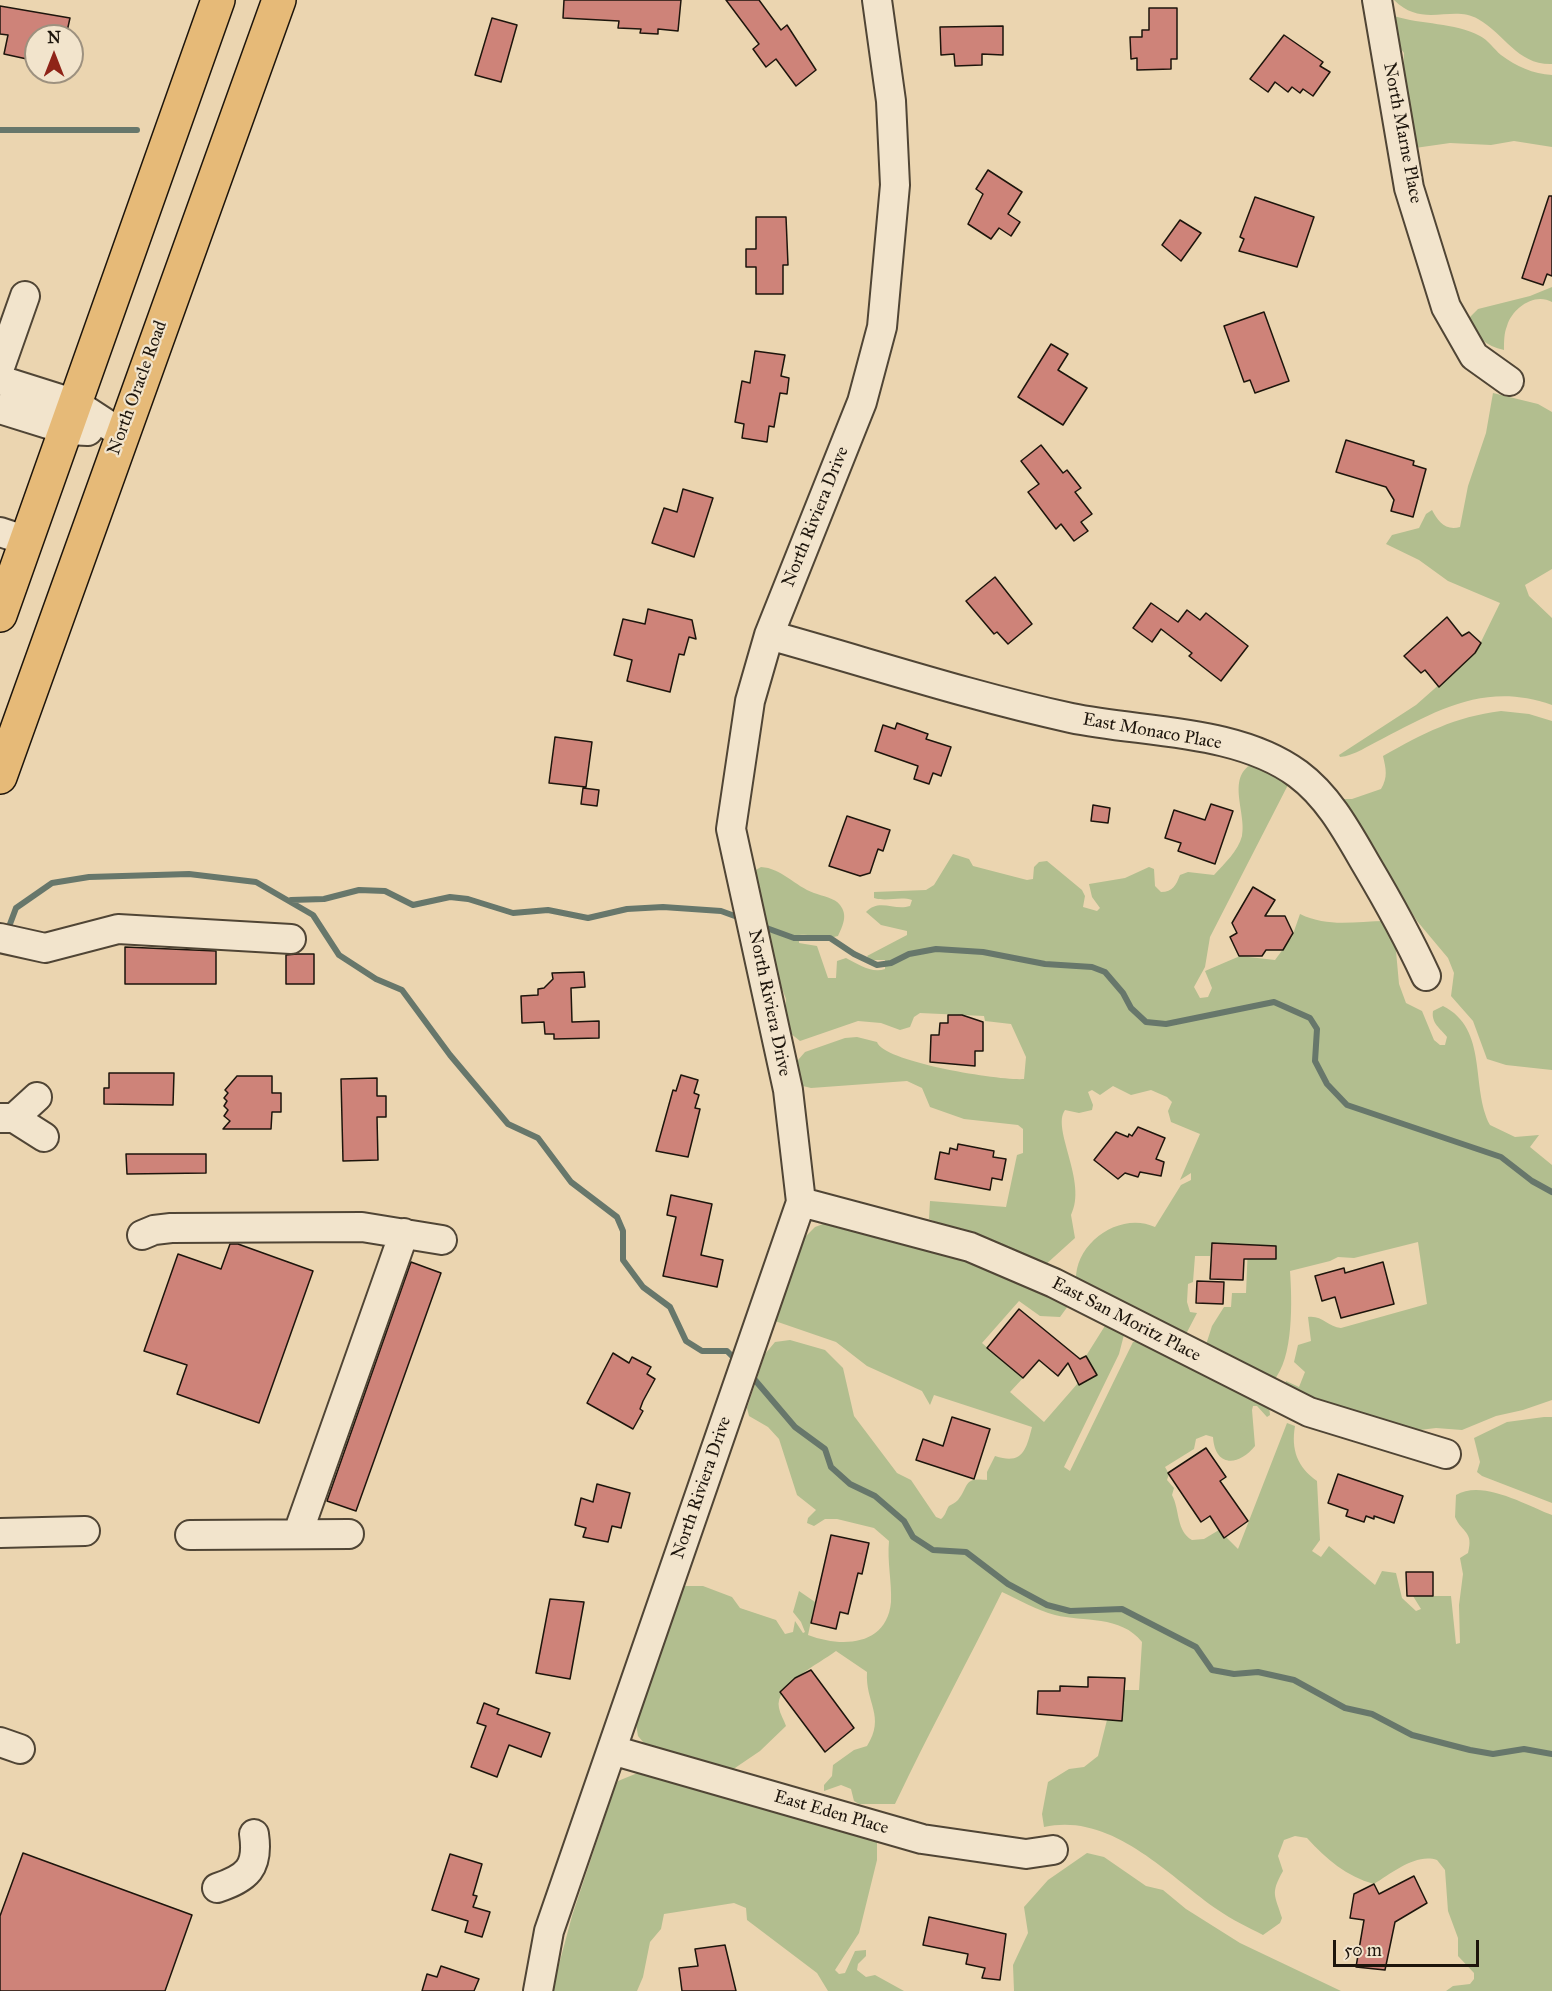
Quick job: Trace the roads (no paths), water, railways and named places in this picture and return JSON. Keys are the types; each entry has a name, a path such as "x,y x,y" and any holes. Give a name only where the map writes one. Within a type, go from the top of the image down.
{"highway":[{"path":"0,615 13,537 71,417 218,0"},
{"name":"North Oracle Road","path":"0,777 279,0"}],"street":[{"name":"North Riviera Drive","path":"538,1991 549,1931 801,1202 788,1090 731,829 750,701 770,635 862,402 882,327 895,185 891,101 877,0"},
{"name":"North Marne Place","path":"1377,0 1409,188 1446,307 1474,356 1509,381"},
{"path":"0,367 6,336 25,296"},
{"path":"0,380 71,417 122,434"},
{"path":"0,409 71,417"},
{"name":"East Monaco Place","path":"770,635 1016,705 1074,718 1175,732 1246,749 1274,760 1299,775 1342,822 1402,924 1426,976"},
{"path":"8,940 45,948 118,929 291,939"},
{"path":"37,1097 7,1118 44,1137"},
{"name":"East San Moritz Place","path":"801,1202 970,1246 1054,1283 1309,1412 1446,1454"},
{"path":"142,1235 154,1230 213,1227 362,1227 442,1240"},
{"path":"298,1533 404,1233"},
{"path":"0,1533 85,1531"},
{"path":"190,1535 349,1534"},
{"name":"East Eden Place","path":"612,1750 922,1839 1026,1854 1053,1850"},
{"path":"217,1888 249,1873 257,1851 254,1834"}],"waterway":[{"path":"0,130 137,130"},
{"path":"7,932 16,908 52,883 89,877 189,874 256,882 313,915 339,955 376,979 402,990 450,1055 508,1124 538,1138 571,1182 617,1217 623,1231 623,1260 643,1287 670,1307 686,1341 702,1351 727,1351 738,1362"},
{"path":"291,900 324,899 359,890 385,891 413,905 450,897 468,899 513,913 548,910 588,918 627,909 663,907 721,911 743,919"},
{"path":"761,926 794,938 830,938 854,954 877,965 891,963 909,954 936,949 983,952 1045,964 1092,967 1105,972 1123,993 1131,1008 1146,1022 1166,1024 1274,1002 1310,1018 1317,1029 1315,1061 1327,1084 1347,1105 1501,1157 1532,1181 1552,1192"},
{"path":"749,1373 795,1427 825,1449 831,1467 850,1484 875,1496 904,1521 913,1537 933,1550 966,1552 1008,1584 1047,1605 1070,1611 1122,1609 1196,1647 1212,1670 1234,1674 1258,1672 1294,1680 1345,1708 1372,1714 1412,1735 1493,1754 1524,1749 1552,1754"}]}
